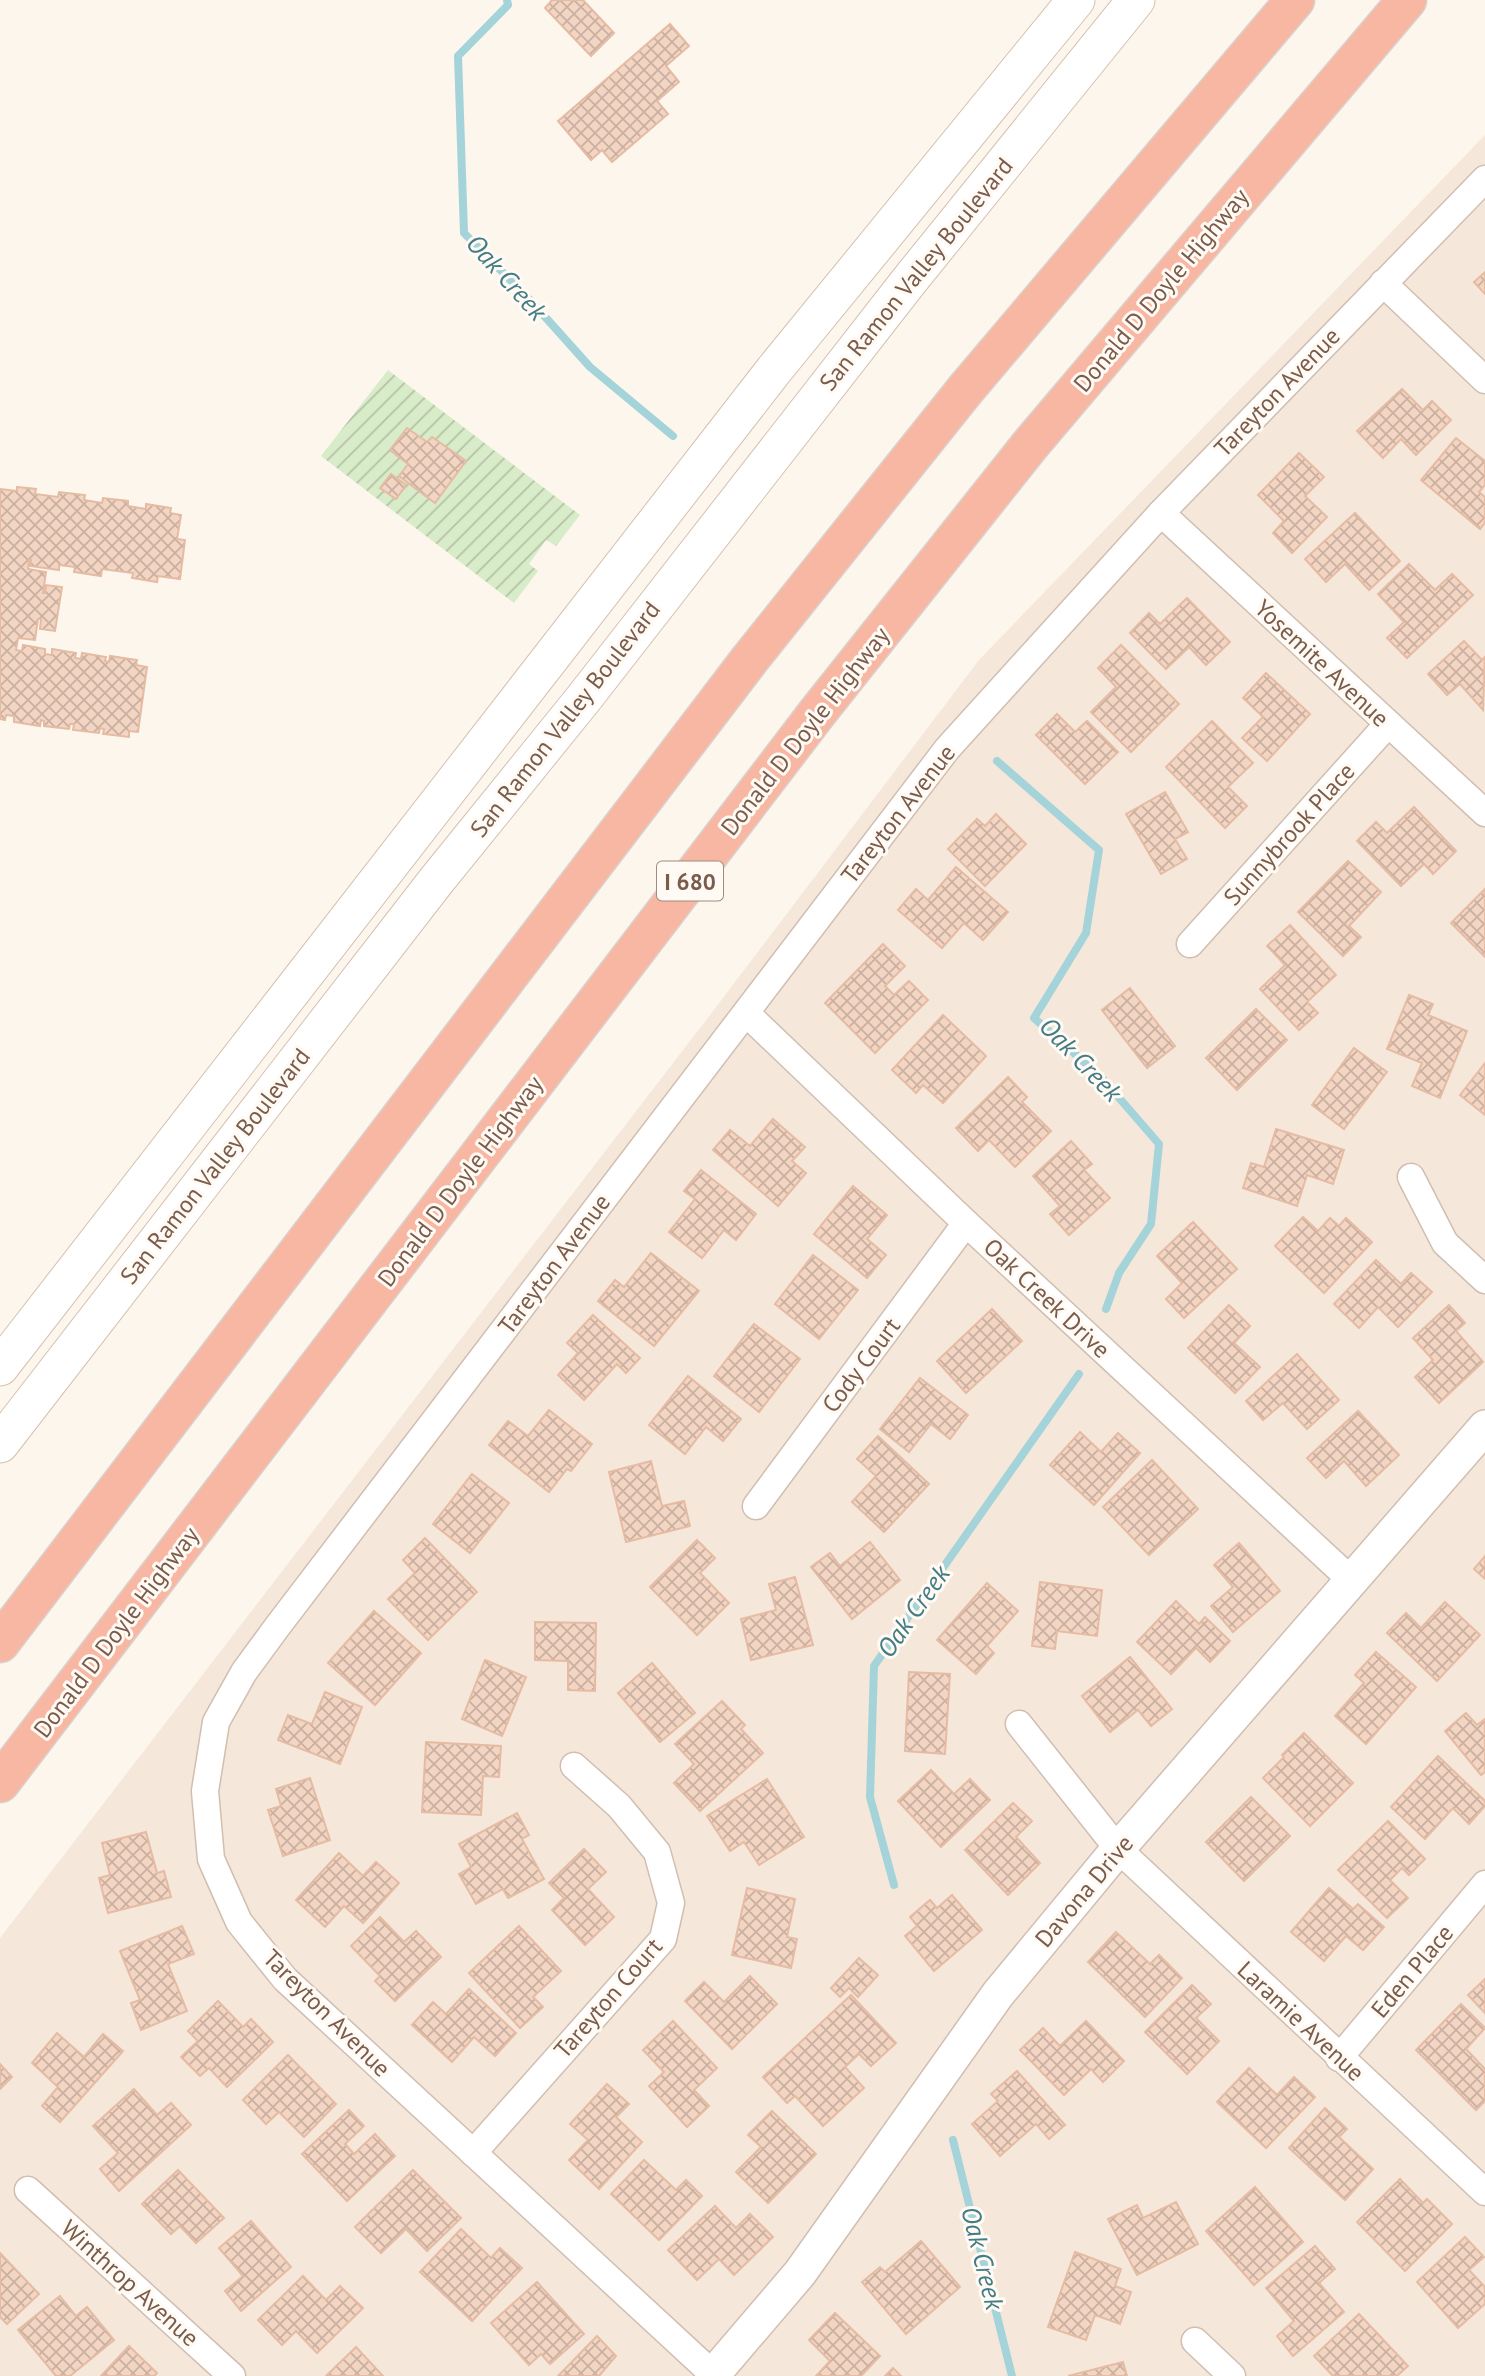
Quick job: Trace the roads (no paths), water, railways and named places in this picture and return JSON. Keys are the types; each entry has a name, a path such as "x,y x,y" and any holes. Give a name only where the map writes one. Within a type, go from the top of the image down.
{"highway":[{"path":"0,1643 750,659 965,390 1295,0"},
{"name":"Donald D Doyle Highway","path":"0,1783 825,702 1030,446 1407,0"}],"main road":[{"name":"San Ramon Valley Boulevard","path":"0,1367 774,370 1076,0"},
{"name":"San Ramon Valley Boulevard","path":"0,1444 436,881 584,698 909,281 1136,0"}],"street":[{"name":"Tareyton Avenue","path":"714,2375 285,1979 239,1922 212,1859 205,1791 216,1723 244,1672 277,1627 947,750 1161,513 1485,179"},
{"path":"1382,283 1485,380"},
{"name":"Yosemite Avenue","path":"1161,513 1485,813"},
{"name":"Sunnybrook Place","path":"1190,944 1388,724"},
{"name":"Oak Creek Drive","path":"746,1013 966,1223 1351,1580"},
{"path":"1411,1177 1445,1243 1485,1280"},
{"name":"Cody Court","path":"756,1506 966,1223"},
{"name":"Davona Drive","path":"714,2375 800,2273 998,1994 1118,1849 1485,1427"},
{"name":"Laramie Avenue","path":"1019,1724 1118,1849 1485,2192"},
{"name":"Tareyton Court","path":"473,2153 663,1939 671,1903 657,1852 619,1806 574,1766"},
{"name":"Eden Place","path":"1339,2058 1485,1884"},
{"name":"Winthrop Avenue","path":"28,2190 232,2376"},
{"path":"1195,2341 1232,2376"}],"waterway":[{"name":"Oak Creek","path":"507,0 508,5 458,56 464,233 530,300 590,367 673,436"},
{"name":"Oak Creek","path":"997,761 1099,850 1086,933 1034,1018 1101,1077 1159,1144 1151,1224 1119,1273 1106,1309"},
{"name":"Oak Creek","path":"894,1885 870,1797 874,1666 1079,1374"},
{"name":"Oak Creek","path":"953,2140 1012,2376"}]}
